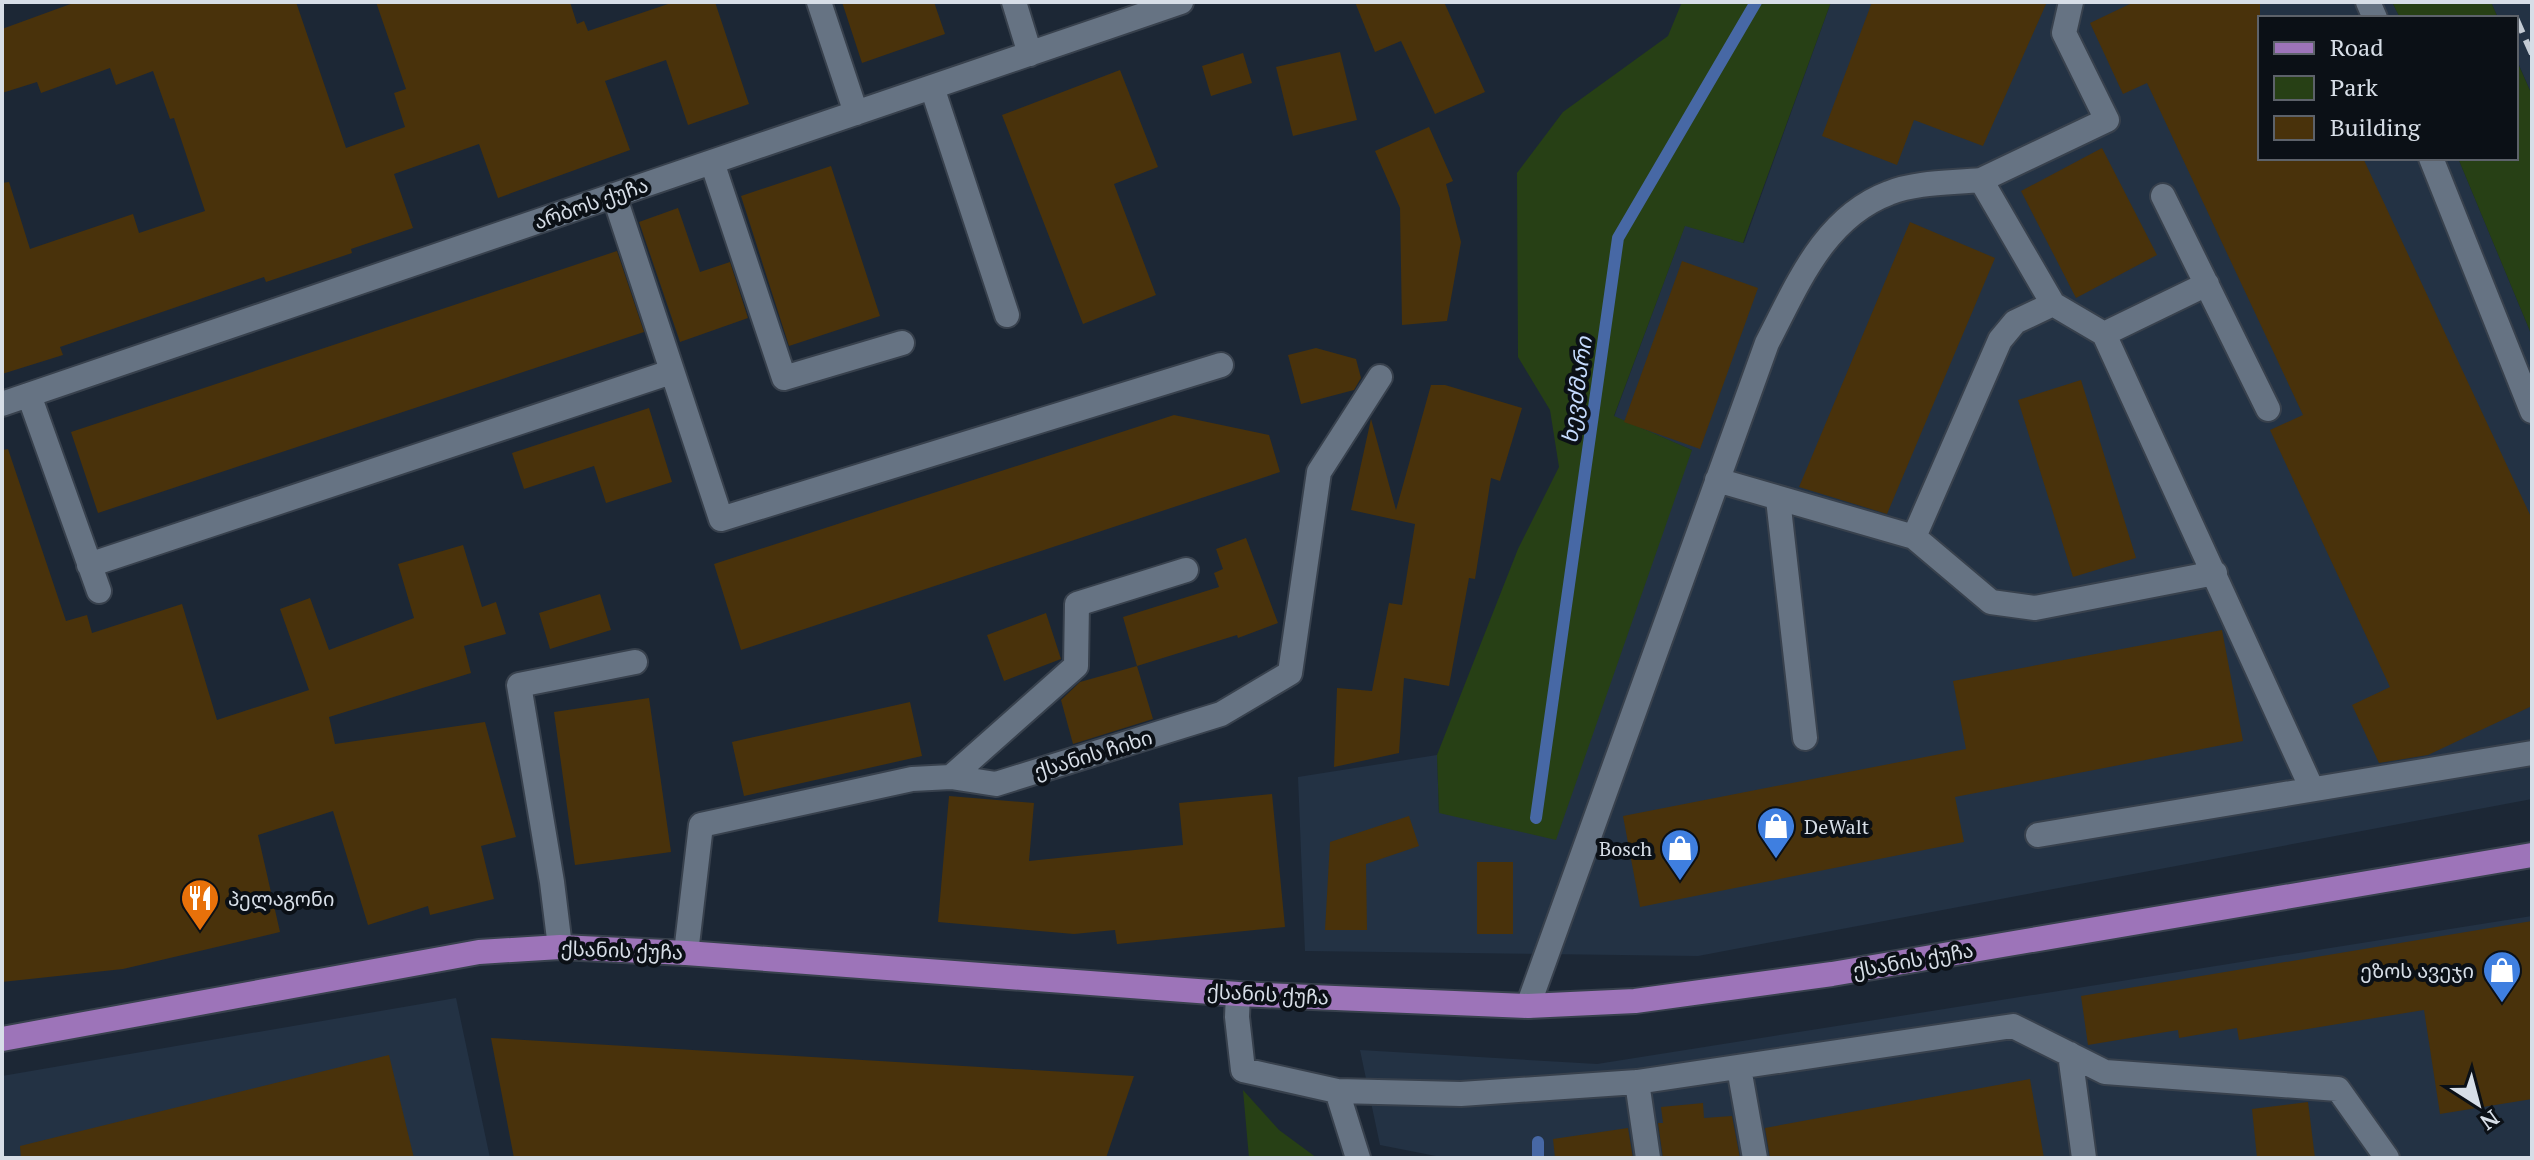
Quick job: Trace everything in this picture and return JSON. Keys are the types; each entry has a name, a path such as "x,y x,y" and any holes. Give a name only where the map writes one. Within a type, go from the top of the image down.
{"main road":[{"name":"ქსანის ქუჩა","path":"2,1039 479,952 560,947 686,953 1238,994 1528,1006 1635,1001 1832,974 2532,855"}],"street":[{"path":"819,2 856,113"},
{"path":"1014,2 1030,54"},
{"name":"არბოს ქუჩა","path":"2,404 1030,54 1149,7 1181,2"},
{"path":"1528,1006 1767,343 1815,253 1836,228 1889,193 1918,186 1981,180 2107,120 2064,33 2071,2"},
{"path":"932,87 1007,315"},
{"path":"2432,160 2532,411"},
{"path":"712,162 784,378 902,343"},
{"path":"1981,180 2053,304 2104,334 2312,789"},
{"path":"614,195 721,519 1221,365"},
{"path":"2163,196 2268,409"},
{"path":"2104,334 2207,284"},
{"path":"1914,537 2000,340 2015,322 2053,304"},
{"path":"89,565 671,372"},
{"name":"ქსანის ჩიხი","path":"686,953 701,825 912,779 951,777 996,784 1221,714 1290,673 1319,472 1380,377"},
{"path":"29,395 99,591"},
{"path":"1717,480 1914,537 1991,602 2035,608 2215,573"},
{"path":"1778,499 1805,738"},
{"path":"951,777 1076,666 1077,604 1186,570"},
{"path":"560,947 519,685 635,662"},
{"path":"2038,835 2532,753"},
{"path":"1238,994 1237,1017 1243,1070 1337,1091 1461,1094 1637,1082 2013,1026 2105,1072 2338,1089 2387,1158"},
{"path":"2070,1054 2084,1158"},
{"path":"1739,1068 1755,1158"},
{"path":"1637,1082 1648,1158"},
{"path":"1337,1091 1358,1158"}],"shaded area":[{"path":"1831,2 2392,2 2399,16 2258,16 2258,160 2459,160 2532,336 2532,799 1698,956 1305,951 1298,777 1437,755 1439,813 1692,450 1614,417 1685,225 1744,243"},
{"path":"2491,2 2532,2 2532,95 2518,63 2518,16 2497,16"},
{"path":"2532,916 2532,1158 1446,1158 1380,1145 1360,1050 1597,1064"},
{"path":"456,998 490,1158 2,1158 2,1076"}],"green space":[{"path":"1682,2 1831,2 1743,243 1685,226 1614,416 1692,450 1556,840 1439,813 1437,755 1518,549 1559,467 1550,410 1518,357 1517,173 1563,112 1668,36"},
{"path":"2392,2 2491,2 2497,16 2399,16"},
{"path":"2518,64 2532,95 2532,336 2459,160 2518,160"},
{"path":"1243,1090 1279,1130 1317,1158 1249,1158"}],"building":[{"path":"76,2 296,2 346,148 405,127 394,93 406,89 376,2 570,2 577,24 584,21 588,31 674,2 715,2 749,104 688,125 666,60 605,81 630,150 498,198 479,144 394,174 413,228 351,249 352,253 266,282 264,277 60,347 63,355 2,374 2,183 9,182 30,249 133,214 139,233 205,211 174,118 170,119 153,71 116,85 110,68 41,93 37,82 2,93 2,29"},
{"path":"842,2 934,2 945,34 862,63"},
{"path":"1355,2 1444,2 1485,92 1435,114 1401,41 1375,52"},
{"path":"1872,2 2047,2 1983,146 1914,120 1897,165 1822,136"},
{"path":"2134,2 2260,2 2258,160 2364,160 2532,519 2532,706 2428,755 2379,763 2352,705 2390,687 2270,430 2303,415 2147,83 2123,94 2090,23"},
{"path":"1340,52 1357,120 1293,136 1276,67"},
{"path":"1243,53 1252,83 1211,96 1202,66"},
{"path":"1120,70 1158,167 1114,184 1156,295 1083,324 1002,115"},
{"path":"1429,127 1453,181 1446,184 1461,242 1447,321 1402,325 1400,208 1375,151"},
{"path":"2102,148 2157,255 2076,298 2021,191"},
{"path":"831,166 880,316 789,346 741,196"},
{"path":"678,208 700,272 730,262 748,318 680,342 639,222"},
{"path":"1910,222 1995,258 1887,514 1799,487"},
{"path":"617,251 644,332 98,513 71,432"},
{"path":"1682,261 1758,288 1700,449 1624,422"},
{"path":"1316,348 1356,359 1361,378 1354,390 1301,404 1288,355"},
{"path":"2081,380 2136,558 2073,577 2018,400"},
{"path":"1431,385 1445,385 1522,408 1500,481 1491,478 1475,579 1469,578 1449,686 1404,678 1399,753 1334,767 1337,688 1372,691 1389,603 1402,605 1415,524 1351,510 1371,419 1396,510"},
{"path":"649,408 672,482 606,503 594,466 524,489 512,453"},
{"path":"1174,415 1269,435 1280,472 741,650 714,564"},
{"path":"8,449 66,621 87,615 92,633 182,604 217,720 309,690 280,609 310,598 329,650 414,618 398,564 463,545 482,607 496,602 506,634 464,646 471,673 329,717 335,744 485,722 516,837 481,846 494,899 430,915 428,906 368,925 333,811 258,835 280,932 123,969 2,982 2,450"},
{"path":"1246,538 1278,623 1238,638 1237,635 1137,666 1123,617 1219,587 1214,573 1223,569 1216,549"},
{"path":"600,594 611,630 550,649 539,613"},
{"path":"1046,613 1061,659 1004,681 987,635"},
{"path":"2222,630 2243,741 1955,797 1964,842 1640,907 1623,816 1966,749 1953,681"},
{"path":"1137,666 1153,719 1073,744 1061,700 1080,682"},
{"path":"649,698 671,852 575,865 554,712"},
{"path":"910,702 922,756 744,796 732,742"},
{"path":"1272,794 1285,927 1117,944 1115,930 1074,934 938,922 949,796 1034,803 1029,861 1183,845 1179,803"},
{"path":"1409,816 1419,846 1366,864 1367,930 1325,930 1330,842"},
{"path":"1477,862 1513,862 1513,934 1477,934"},
{"path":"2532,921 2532,1099 2440,1114 2424,1010 2239,1040 2237,1028 2179,1038 2178,1030 2088,1045 2081,996"},
{"path":"491,1038 1134,1076 1106,1158 514,1158"},
{"path":"389,1055 414,1158 21,1158 20,1146"},
{"path":"2030,1079 2044,1158 1770,1158 1765,1128"},
{"path":"2308,1102 2315,1158 2257,1158 2252,1109"},
{"path":"1703,1103 1704,1118 1732,1116 1740,1158 1663,1158 1658,1123 1663,1123 1661,1107"},
{"path":"1628,1128 1633,1158 1555,1158 1553,1139"}],"waterway":[{"name":"ხევძმარი","path":"1536,818 1618,238 1756,2"},
{"name":"ხევძმარი","path":"1538,1142 1538,1158"}],"railway":[{"path":"2518,22 2532,54"}],"place":[{"name":"DeWalt","path":"1776,860"},
{"name":"Bosch","path":"1680,882"},
{"name":"პელაგონი","path":"200,932"},
{"name":"ეზოს ავეჯი","path":"2502,1004"}]}
